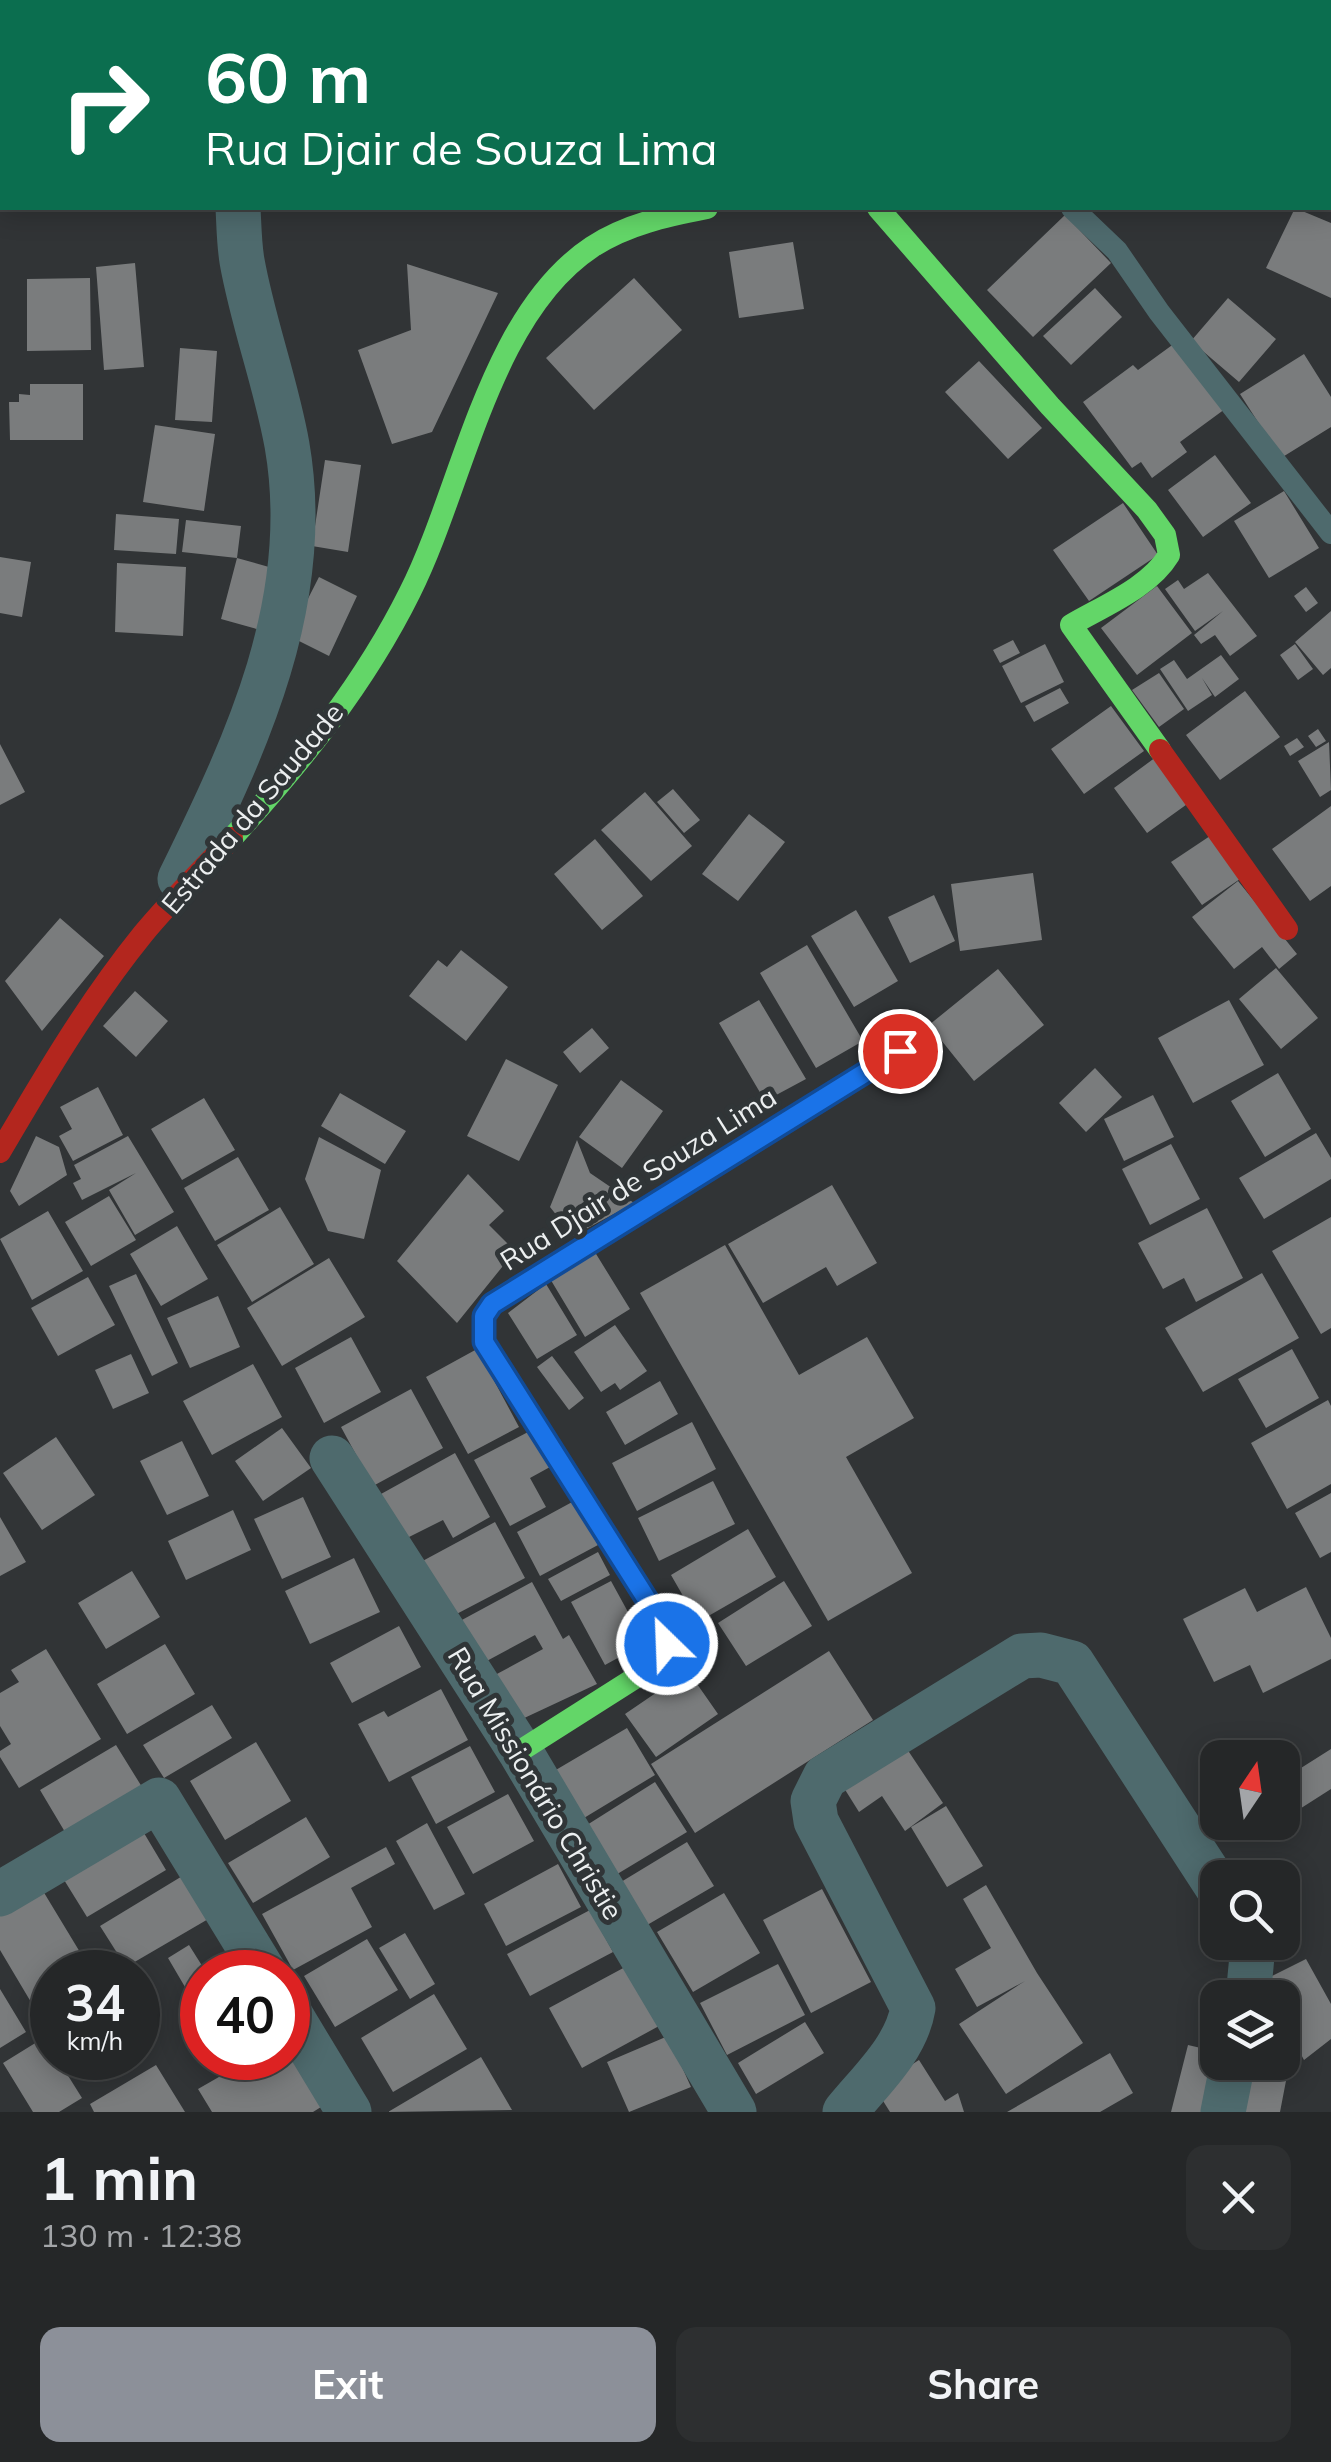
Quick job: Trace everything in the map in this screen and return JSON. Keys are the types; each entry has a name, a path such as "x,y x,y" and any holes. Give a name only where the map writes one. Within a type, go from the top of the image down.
{"street":[{"path":"166,908 225,787 264,688 284,618 294,548 287,445 241,257 238,210"},
{"name":"Estrada da Saudade","path":"0,1152 72,1030 166,908 226,846 303,756 363,674 408,597 434,538 487,392 522,325 549,288 586,249 610,236 664,216 696,210"},
{"path":"880,210 1056,414 1151,514 1170,545 1168,559 1155,572 1070,625 1287,929"},
{"name":"Rua Djair de Souza Lima","path":"520,1751 657,1664 667,1644 663,1625 484,1342 484,1316 492,1304 900,1051"},
{"name":"Rua Missionário Christie","path":"332,1458 520,1751 734,2112"},
{"path":"845,2112 902,2042 910,2028 912,2008 816,1821 812,1801 825,1777 1022,1656 1041,1655 1072,1663 1200,1860"},
{"path":"0,1894 159,1800 251,1950"},
{"path":"310,2047 349,2112"},
{"path":"1222,2112 1230,2080"}],"lane":[{"path":"1074,210 1117,251 1159,312 1331,533"}],"building":[{"path":"1294,210 1331,223 1331,298 1266,268"},
{"path":"1065,215 1111,263 1033,337 987,290"},
{"path":"793,242 804,309 739,318 729,252"},
{"path":"135,263 144,367 104,370 96,267"},
{"path":"407,264 498,293 432,432 392,444 358,350 411,330"},
{"path":"90,278 91,350 27,351 27,279"},
{"path":"634,278 682,330 594,410 546,358"},
{"path":"1095,288 1122,317 1071,365 1043,336"},
{"path":"1228,298 1276,339 1239,382 1191,341"},
{"path":"1175,343 1225,409 1180,442 1187,452 1152,478 1141,462 1132,468 1083,402 1133,365 1138,370"},
{"path":"180,348 217,351 212,422 175,420"},
{"path":"1304,354 1331,397 1331,427 1281,458 1240,394"},
{"path":"979,361 1042,428 1008,459 945,392"},
{"path":"30,384 83,384 83,440 10,440 9,402 19,402 19,394 30,395"},
{"path":"155,425 215,434 204,511 143,502"},
{"path":"1215,455 1251,503 1203,537 1168,490"},
{"path":"325,460 361,465 348,552 312,546"},
{"path":"1284,491 1319,548 1269,578 1234,521"},
{"path":"1123,503 1158,555 1089,601 1053,550"},
{"path":"116,514 179,519 176,554 114,550"},
{"path":"186,520 241,526 237,558 182,552"},
{"path":"0,557 31,562 22,617 0,613"},
{"path":"237,558 276,569 260,630 221,619"},
{"path":"117,563 186,567 183,636 115,632"},
{"path":"1208,573 1257,636 1230,656 1215,635 1201,644 1194,635 1223,611 1195,631 1165,589 1178,580 1184,589"},
{"path":"319,577 357,596 329,656 289,636"},
{"path":"1157,586 1192,633 1137,675 1101,628"},
{"path":"1306,587 1318,603 1306,612 1294,596"},
{"path":"1331,611 1331,668 1323,675 1295,642"},
{"path":"1013,640 1020,653 1000,663 993,650"},
{"path":"1045,644 1064,682 1021,703 1002,666"},
{"path":"1295,644 1313,669 1298,680 1280,655"},
{"path":"1221,655 1239,679 1215,697 1202,678 1212,695 1188,711 1160,669 1174,660 1187,679"},
{"path":"1159,673 1184,709 1159,727 1132,690"},
{"path":"1060,688 1069,703 1034,722 1025,706"},
{"path":"1245,691 1280,737 1220,780 1186,735"},
{"path":"1111,706 1144,751 1084,794 1051,749"},
{"path":"1318,729 1326,741 1316,747 1308,736"},
{"path":"1297,738 1304,747 1290,756 1284,746"},
{"path":"1329,742 1331,790 1320,797 1298,761"},
{"path":"0,744 25,792 0,805"},
{"path":"1156,757 1190,802 1147,833 1114,788"},
{"path":"673,789 700,820 684,833 657,802"},
{"path":"645,792 692,846 651,881 601,830"},
{"path":"1331,806 1331,886 1310,901 1272,849"},
{"path":"749,814 785,842 738,901 702,874"},
{"path":"1210,836 1240,879 1202,905 1171,862"},
{"path":"595,839 643,896 602,930 554,874"},
{"path":"1033,873 1042,940 960,951 951,884"},
{"path":"1238,881 1297,954 1279,969 1262,947 1234,969 1192,917"},
{"path":"934,895 955,941 910,963 888,917"},
{"path":"856,910 898,981 854,1007 811,936"},
{"path":"60,918 104,956 42,1031 5,981"},
{"path":"807,945 863,1041 816,1068 760,973"},
{"path":"461,950 508,987 466,1041 409,996 438,960 447,967"},
{"path":"1276,968 1318,1018 1281,1049 1239,999"},
{"path":"998,969 1044,1025 974,1081 929,1025"},
{"path":"135,991 168,1021 136,1057 103,1026"},
{"path":"759,1000 806,1079 765,1101 719,1023"},
{"path":"1229,1000 1264,1065 1193,1103 1158,1038"},
{"path":"592,1028 609,1048 580,1073 563,1052"},
{"path":"506,1059 558,1085 519,1161 467,1136"},
{"path":"1095,1068 1122,1097 1086,1132 1059,1103"},
{"path":"1278,1073 1311,1129 1265,1157 1231,1101"},
{"path":"621,1080 663,1111 622,1168 579,1137"},
{"path":"98,1087 123,1135 73,1161 59,1136 72,1129 60,1107"},
{"path":"340,1093 406,1131 385,1164 321,1126"},
{"path":"1153,1095 1174,1137 1124,1161 1104,1119"},
{"path":"204,1098 235,1150 182,1180 151,1129"},
{"path":"1316,1133 1331,1158 1331,1179 1264,1219 1239,1178"},
{"path":"36,1136 59,1147 67,1175 19,1206 10,1191"},
{"path":"128,1136 174,1212 135,1235 109,1190 136,1173 82,1200 73,1183 81,1179 74,1165"},
{"path":"319,1137 381,1170 364,1239 328,1231 305,1179"},
{"path":"577,1140 590,1173 634,1203 573,1236 550,1207"},
{"path":"1171,1144 1200,1199 1150,1225 1122,1169"},
{"path":"238,1157 269,1210 215,1241 184,1188"},
{"path":"468,1174 504,1211 489,1225 515,1251 457,1323 397,1261"},
{"path":"832,1185 877,1263 837,1286 826,1267 763,1303 728,1244"},
{"path":"109,1196 136,1240 91,1266 65,1222"},
{"path":"280,1207 314,1264 252,1302 217,1245"},
{"path":"1207,1208 1243,1278 1196,1302 1184,1278 1163,1289 1138,1243"},
{"path":"48,1211 83,1271 32,1300 0,1239"},
{"path":"1331,1217 1331,1328 1321,1334 1272,1251"},
{"path":"177,1226 208,1279 161,1306 130,1254"},
{"path":"725,1245 799,1375 867,1337 914,1418 846,1457 912,1573 828,1621 640,1293"},
{"path":"593,1249 630,1309 585,1337 549,1277"},
{"path":"329,1258 365,1317 282,1366 247,1308"},
{"path":"1262,1273 1299,1338 1203,1392 1165,1328"},
{"path":"136,1274 178,1363 152,1376 109,1286"},
{"path":"88,1277 115,1325 58,1356 31,1308"},
{"path":"546,1284 577,1335 537,1359 508,1313"},
{"path":"218,1296 240,1347 190,1368 167,1318"},
{"path":"615,1325 647,1371 620,1390 615,1383 601,1392 574,1352"},
{"path":"351,1337 381,1392 324,1423 295,1368"},
{"path":"477,1349 519,1427 468,1454 426,1377"},
{"path":"1292,1349 1319,1398 1266,1428 1238,1379"},
{"path":"131,1354 149,1393 113,1409 95,1370"},
{"path":"552,1356 584,1398 569,1410 537,1367"},
{"path":"253,1364 282,1417 212,1455 183,1401"},
{"path":"660,1381 678,1414 625,1445 606,1412"},
{"path":"411,1389 443,1448 373,1486 341,1427"},
{"path":"1328,1400 1331,1484 1287,1509 1251,1443"},
{"path":"692,1422 716,1469 637,1511 612,1463"},
{"path":"282,1428 311,1468 263,1501 235,1461"},
{"path":"530,1431 550,1467 530,1478 546,1507 510,1526 474,1460"},
{"path":"56,1437 95,1495 42,1530 3,1473"},
{"path":"182,1441 209,1496 167,1515 140,1461"},
{"path":"455,1453 490,1517 453,1538 443,1520 405,1539 381,1494"},
{"path":"713,1481 735,1524 659,1561 638,1518"},
{"path":"1331,1493 1331,1552 1320,1558 1295,1513"},
{"path":"303,1497 331,1557 282,1579 254,1519"},
{"path":"574,1501 598,1545 540,1576 517,1532"},
{"path":"233,1510 251,1550 186,1580 168,1541"},
{"path":"0,1517 26,1562 0,1576"},
{"path":"495,1522 525,1578 447,1619 417,1564"},
{"path":"748,1529 776,1577 698,1622 671,1575"},
{"path":"598,1552 610,1575 561,1601 548,1579"},
{"path":"354,1558 380,1612 310,1644 285,1591"},
{"path":"132,1571 160,1617 106,1649 78,1603"},
{"path":"611,1581 645,1643 605,1665 571,1602"},
{"path":"784,1581 812,1626 746,1666 718,1623"},
{"path":"532,1582 563,1639 569,1635 597,1684 520,1720 495,1675 543,1649 535,1635 483,1663 460,1621"},
{"path":"1306,1587 1331,1638 1331,1659 1263,1693 1250,1665 1214,1682 1183,1619 1245,1588 1257,1612"},
{"path":"399,1626 421,1667 352,1703 330,1663"},
{"path":"165,1644 195,1694 127,1734 97,1684"},
{"path":"46,1649 101,1739 19,1788 0,1757 0,1751 11,1744 0,1726 0,1693 19,1682 11,1670"},
{"path":"829,1651 873,1720 695,1833 651,1764"},
{"path":"688,1671 718,1714 656,1757 625,1714"},
{"path":"441,1689 468,1740 389,1782 358,1724 384,1711 388,1717"},
{"path":"212,1705 232,1738 164,1778 143,1745"},
{"path":"627,1728 655,1775 579,1821 549,1774"},
{"path":"901,1740 943,1803 905,1831 882,1796 859,1812 839,1780"},
{"path":"256,1742 291,1801 225,1840 190,1781"},
{"path":"116,1745 142,1787 65,1832 40,1790"},
{"path":"470,1746 495,1792 436,1824 411,1777"},
{"path":"1331,1749 1331,1789 1300,1809 1300,1769"},
{"path":"655,1782 687,1832 609,1879 579,1830"},
{"path":"508,1794 534,1841 473,1874 447,1827"},
{"path":"946,1806 983,1866 947,1887 911,1827"},
{"path":"306,1817 330,1857 253,1903 228,1863"},
{"path":"427,1823 465,1894 434,1910 396,1841"},
{"path":"141,1828 166,1870 87,1917 61,1875"},
{"path":"687,1842 714,1886 642,1928 616,1885"},
{"path":"386,1847 395,1864 351,1888 372,1927 310,1961 310,1950 282,1950 262,1914"},
{"path":"558,1864 581,1907 506,1946 484,1904"},
{"path":"184,1875 210,1918 155,1950 115,1950 100,1926"},
{"path":"986,1885 1083,2043 1006,2094 959,2024 1025,1981 977,2007 955,1969 991,1948 963,1899"},
{"path":"822,1889 871,1982 811,2013 763,1920"},
{"path":"43,1891 79,1950 30,1950 30,2000 0,1950 0,1916"},
{"path":"724,1893 760,1953 693,1992 657,1932"},
{"path":"590,1910 613,1952 530,1996 507,1954"},
{"path":"405,1933 435,1984 410,1999 379,1948"},
{"path":"367,1939 398,1990 335,2027 310,1986 310,1972"},
{"path":"180,1951 180,1978 168,1958"},
{"path":"1306,1959 1331,2004 1331,2039 1304,2060 1300,2052 1300,1980 1264,1980"},
{"path":"778,1964 805,2015 727,2055 700,2003"},
{"path":"627,1966 659,2026 582,2068 549,2008"},
{"path":"0,1989 26,2032 0,2048"},
{"path":"434,1994 467,2049 393,2092 361,2038"},
{"path":"805,2022 824,2053 756,2094 738,2063"},
{"path":"668,2036 691,2087 629,2112 607,2062"},
{"path":"1188,2045 1200,2048 1200,2080 1211,2080 1203,2112 1171,2112"},
{"path":"30,2046 30,2080 71,2080 82,2098 59,2112 33,2112 3,2063"},
{"path":"1110,2053 1133,2093 1100,2112 1007,2112"},
{"path":"481,2057 512,2110 388,2112"},
{"path":"919,2060 945,2101 958,2093 964,2112 890,2112 875,2088"},
{"path":"160,2071 185,2112 94,2112 90,2104 131,2080 160,2080"},
{"path":"214,2080 305,2080 321,2107 313,2112 212,2112 198,2089"},
{"path":"1247,2080 1286,2080 1280,2112 1241,2112"}],"traffic: fast":[{"path":"232,838 330,721 392,626 429,550 482,406 528,315 557,277 592,247 619,232 699,210"},
{"path":"880,210 1165,535 1169,555 1150,577 1071,625 1160,750"},
{"path":"520,1751 657,1664 667,1644 663,1625 484,1342 484,1315 492,1303 900,1051"}],"traffic: jam":[{"path":"1160,750 1287,929"},
{"path":"0,1152 67,1040 123,960 232,838"}],"route":[{"path":"667,1644 663,1625 484,1342 484,1316 492,1304 900,1051"}]}
